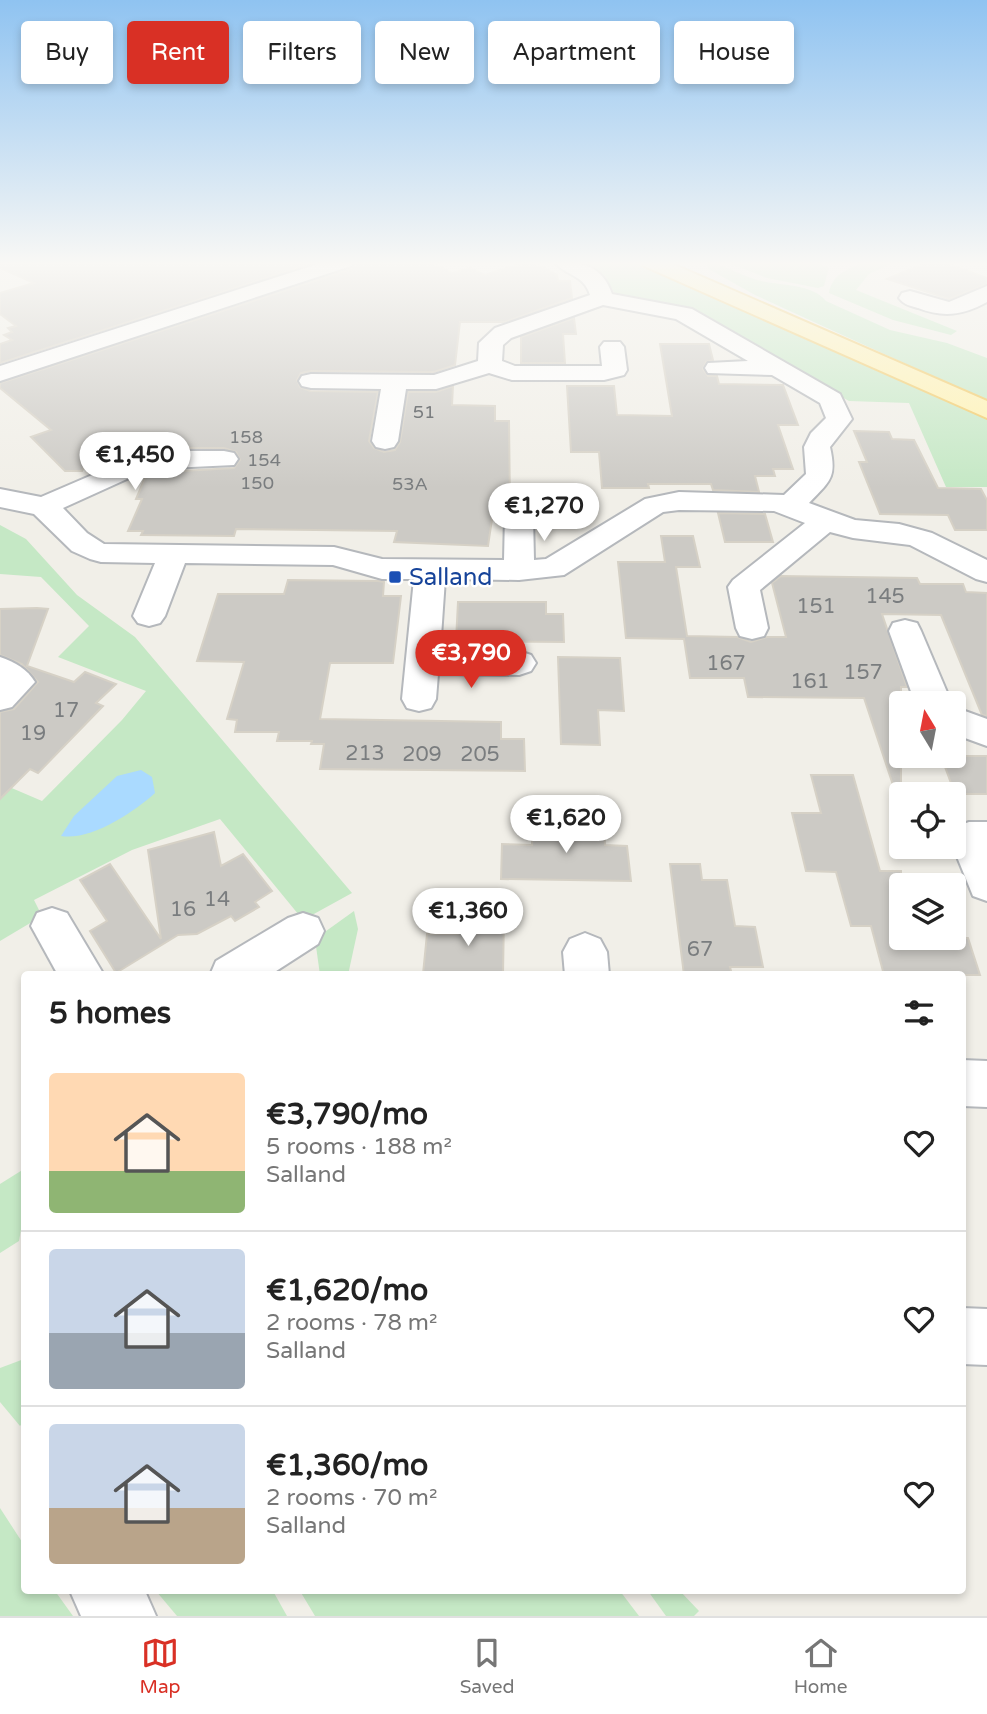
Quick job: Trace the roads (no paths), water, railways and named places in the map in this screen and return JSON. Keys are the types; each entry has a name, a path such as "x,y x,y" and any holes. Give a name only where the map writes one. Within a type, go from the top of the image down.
{"main road":[{"path":"824,337 987,410"},
{"path":"836,337 865,354"}],"street":[{"path":"0,374 112,337"},
{"path":"490,365 491,343 497,337"},
{"path":"726,337 821,391 831,399 839,413 835,425 820,439 817,447 821,468 819,476 791,505"},
{"path":"311,382 446,381 490,365 512,373 604,373 615,370 612,347"},
{"path":"717,368 780,368"},
{"path":"385,441 395,383"},
{"path":"43,507 141,462 156,459 224,459"},
{"path":"0,498 43,507 86,549 101,553 334,556 382,569 519,570 553,568 655,505 679,500 774,502 791,505 825,521 920,539 987,572"},
{"path":"519,515 519,570"},
{"path":"752,628 744,587 825,521"},
{"path":"149,616 173,555"},
{"path":"419,699 430,569"},
{"path":"905,631 928,691"},
{"path":"424,662 519,663"},
{"path":"0,669 18,682 0,698"},
{"path":"966,725 987,733"},
{"path":"987,838 970,838 987,884"},
{"path":"52,926 80,971"},
{"path":"238,971 303,931"},
{"path":"966,1083 987,1084"},
{"path":"966,1336 987,1337"},
{"path":"105,1594 124,1616"}],"water":[{"path":"141,770 152,777 155,793 146,801 98,830 61,836 74,816 117,776"}],"place":[{"name":"Salland","path":"395,577"}]}
